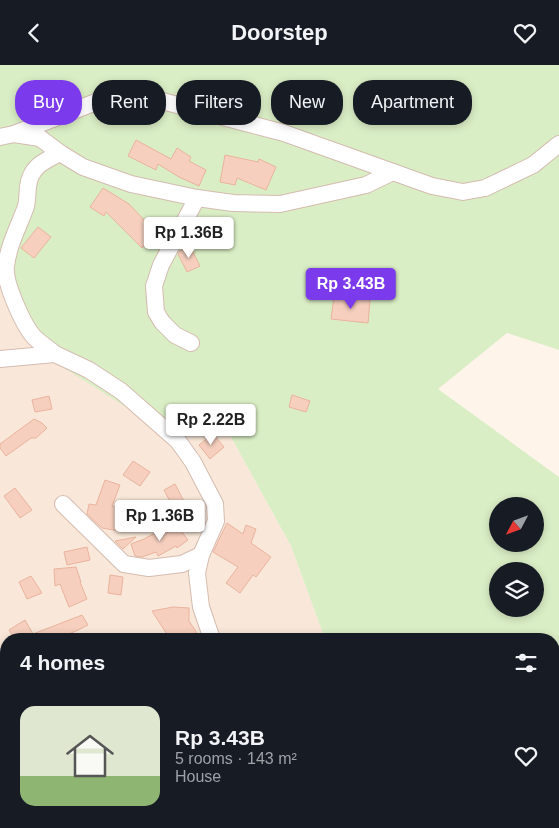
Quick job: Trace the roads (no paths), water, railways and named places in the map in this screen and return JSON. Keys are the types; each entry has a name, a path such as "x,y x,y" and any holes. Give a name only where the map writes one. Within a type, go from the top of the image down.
{"street":[{"path":"7,135 101,100 124,94 144,96 284,133 432,186 463,192 485,187 533,165 559,144"},
{"path":"7,135 40,138 83,167 131,184 197,198 233,203 280,204 366,185 393,172"},
{"path":"60,153 32,171 28,181 26,207 10,248 5,269 12,297 25,325 34,337 55,354 89,370 121,391 178,441 193,462 216,504 216,521 201,555 197,573 201,607 210,633"},
{"path":"191,343 175,335 162,322 156,312 154,286 161,265 197,198"},
{"path":"0,359 55,354"},
{"path":"63,504 124,564 149,568 182,564 201,555"}]}
